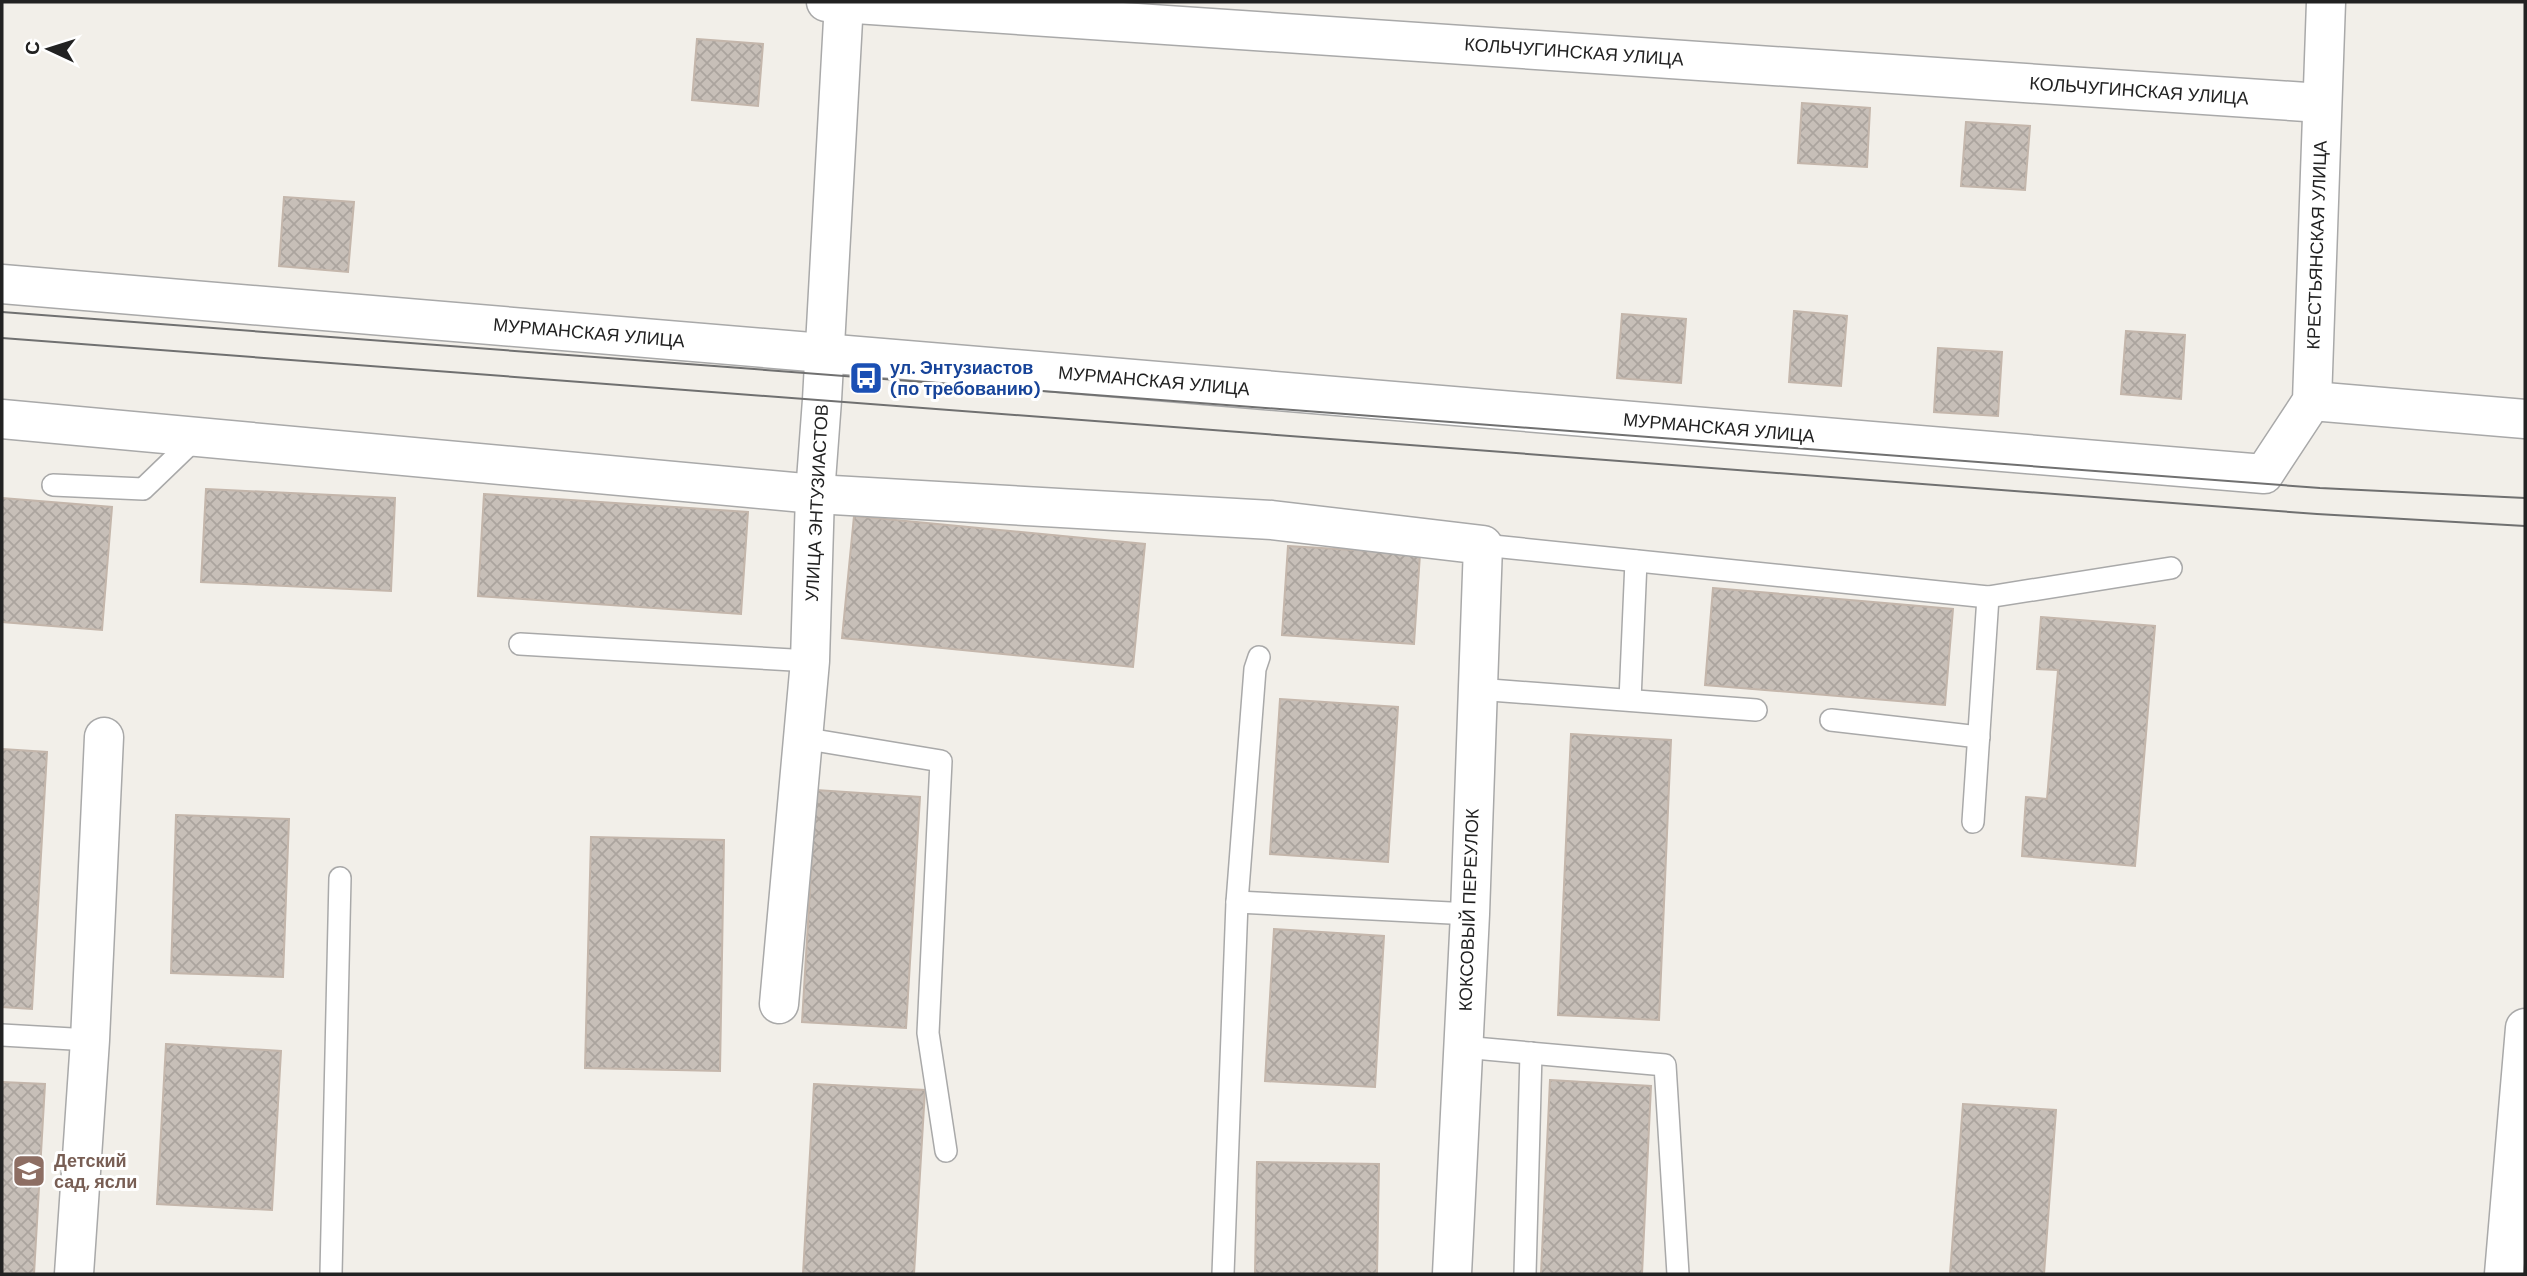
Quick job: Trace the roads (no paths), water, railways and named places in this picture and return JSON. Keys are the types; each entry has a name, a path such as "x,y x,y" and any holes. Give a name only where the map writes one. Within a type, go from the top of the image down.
{"street":[{"name":"КОЛЬЧУГИНСКАЯ УЛИЦА","path":"838,2 2321,103"},
{"name":"УЛИЦА ЭНТУЗИАСТОВ","path":"779,1004 810,661 838,2"},
{"name":"КРЕСТЬЯНСКАЯ УЛИЦА","path":"2312,401 2326,2"},
{"name":"МУРМАНСКАЯ УЛИЦА","path":"2,284 2264,474 2312,401"},
{"path":"2312,401 2525,419"},
{"path":"2,419 815,494 1272,520 1483,545"},
{"name":"КОКСОВЫЙ ПЕРЕУЛОК","path":"1452,1274 1470,914 1483,545"},
{"path":"74,1274 90,1040 104,737"},
{"path":"2504,1274 2525,1028"}],"lane":[{"path":"53,485 143,489 197,437"},
{"path":"1483,545 1988,597 2171,568"},
{"path":"1630,701 1636,561"},
{"path":"1973,822 1988,597"},
{"path":"520,644 810,661"},
{"path":"1223,1274 1237,902 1255,669 1259,657"},
{"path":"1477,689 1756,710"},
{"path":"1831,720 1979,737"},
{"path":"802,738 941,761 928,1033 946,1151"},
{"path":"331,1274 340,878"},
{"path":"1237,902 1470,914"},
{"path":"2,1035 90,1040"},
{"path":"1463,1047 1665,1065 1678,1274"},
{"path":"1525,1274 1531,1053"}],"tram line":[{"path":"2,312 2320,488 2525,498"},
{"path":"2,338 2317,514 2525,526"}],"place":[{"name":"ул. Энтузиастов (по требованию)","path":"866,378"},
{"name":"Детский сад, ясли","path":"29,1171"}]}
